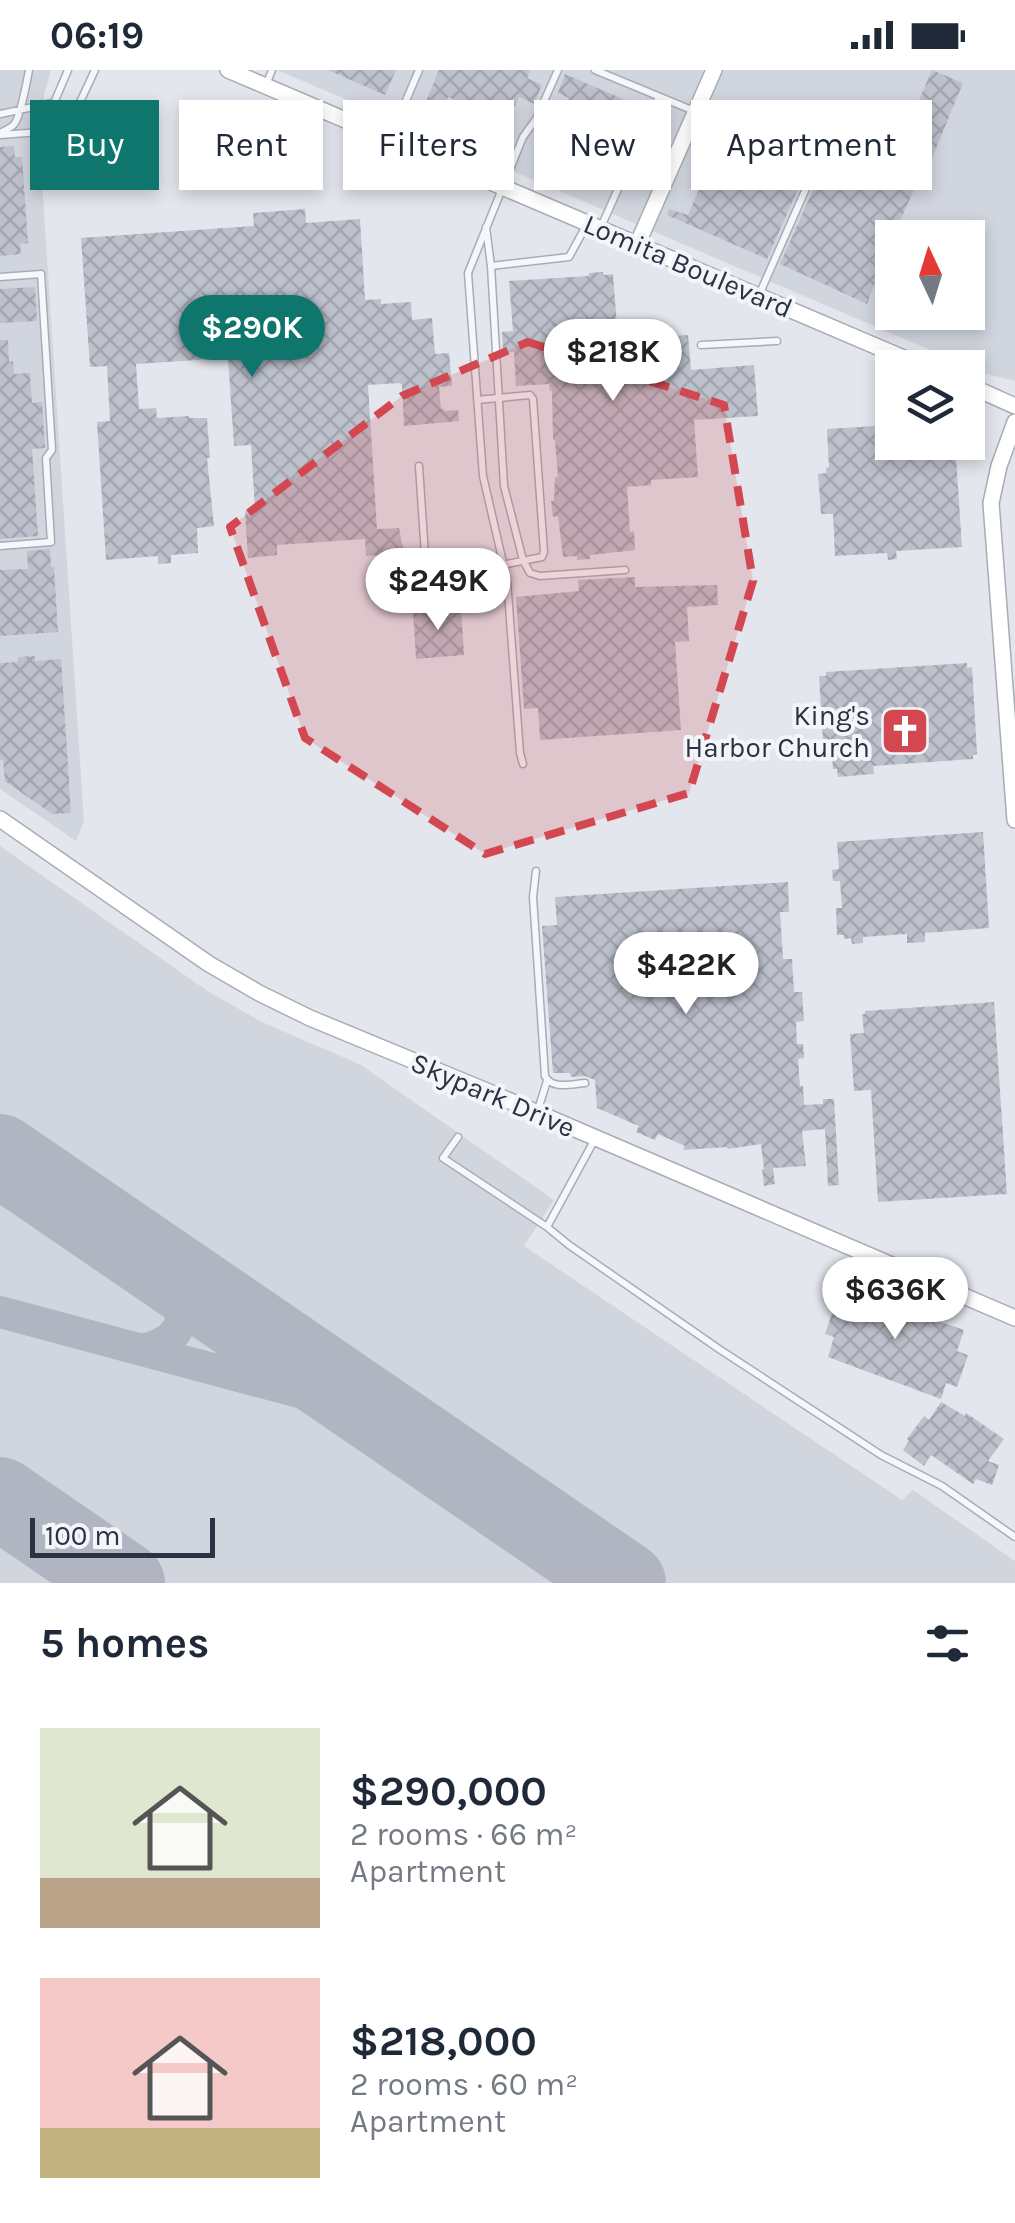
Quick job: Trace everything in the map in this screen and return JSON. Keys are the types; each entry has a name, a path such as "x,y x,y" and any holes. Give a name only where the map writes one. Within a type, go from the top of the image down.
{"main road":[{"name":"Lomita Boulevard","path":"228,70 269,78 343,115"},
{"path":"701,100 714,70"},
{"path":"637,245 691,122"},
{"name":"Lomita Boulevard","path":"511,190 884,350"},
{"path":"985,393 1015,406"},
{"path":"1015,422 991,504 1015,820"},
{"name":"Skypark Drive","path":"0,819 209,964 259,993 1015,1318"}],"lane":[{"path":"0,134 18,119 30,70"},
{"path":"55,100 68,70"},
{"path":"81,100 94,70"},
{"path":"406,100 419,70"},
{"path":"514,158 558,70"},
{"path":"595,70 691,109"},
{"path":"491,266 569,258 594,226 659,96"},
{"path":"0,114 30,108"},
{"path":"0,134 30,132"},
{"path":"500,190 468,272 482,476 506,580 523,764"},
{"path":"758,296 805,190"},
{"path":"486,226 504,486 523,560 530,573 540,576 625,570"},
{"path":"0,276 41,274 52,450 46,458 51,542 0,546"},
{"path":"701,344 777,341"},
{"path":"477,400 533,398 544,552 542,557 502,564"},
{"path":"419,466 426,570"},
{"path":"536,870 533,897 547,1081 537,1113"},
{"path":"547,1081 552,1085 585,1084"},
{"path":"458,1136 443,1158 719,1349 882,1454 942,1486 1015,1537"},
{"path":"547,1227 596,1138"}],"highlighted area":[{"path":"528,342 724,405 753,581 689,793 485,854 305,738 230,527 402,396"}],"shaded area":[{"path":"0,70 51,70 44,100 30,100 30,190 43,190 84,822 76,841 0,789"},
{"path":"277,70 1015,70 1015,381 985,374 985,350 930,350 883,330 985,330 985,220 875,220 875,326 557,190 671,190 671,100 534,100 534,180 514,172 514,100 347,100"},
{"path":"0,846 209,992 262,1022 361,1065 554,1200 524,1246 902,1500 913,1490 1015,1561 1015,1583 0,1583"}],"building":[{"path":"328,70 396,70 385,95"},
{"path":"439,70 530,70 527,78 542,85 534,104 519,97 514,108 514,100 448,97 427,100"},
{"path":"932,70 963,83 932,158 932,100 919,100"},
{"path":"565,74 625,100 568,100 558,93"},
{"path":"14,146 15,157 22,157 28,243 20,244 21,254 0,256 0,147"},
{"path":"699,190 798,190 767,259 667,215 669,209 688,215"},
{"path":"813,190 914,190 900,220 875,220 875,283 867,304 780,264"},
{"path":"305,209 306,223 360,219 365,300 381,299 381,304 411,302 412,320 432,318 435,354 449,353 452,386 439,387 441,409 458,410 459,421 404,426 402,385 368,385 377,529 399,528 404,553 366,556 365,539 277,545 277,555 248,558 245,511 255,510 251,445 234,446 228,358 136,364 139,409 156,408 157,418 207,418 214,526 197,528 198,553 171,555 171,563 158,564 158,556 106,560 97,422 110,421 107,366 90,367 81,238 254,226 253,213"},
{"path":"613,274 618,340 688,335 691,370 754,365 758,416 694,420 698,477 651,480 651,485 627,487 635,550 577,560 577,556 563,557 558,516 553,517 551,501 558,477 552,391 549,384 516,386 514,352 503,353 502,332 513,331 509,281"},
{"path":"35,287 37,321 0,323 0,289"},
{"path":"0,340 8,340 14,374 30,373 32,403 42,402 45,448 32,449 38,536 0,539"},
{"path":"875,426 875,460 956,460 962,547 896,551 897,559 888,560 887,553 835,556 833,514 821,514 818,474 826,473 829,467 827,429"},
{"path":"50,549 58,632 0,636 0,570 28,569 27,551"},
{"path":"635,577 635,587 717,585 718,605 687,607 689,641 675,642 681,730 540,740 538,708 524,709 516,597 579,591 578,580"},
{"path":"461,607 464,655 416,659 413,611"},
{"path":"35,656 35,661 61,659 71,813 52,814 5,781 0,760 0,663"},
{"path":"967,663 967,668 972,667 977,754 973,759 873,766 874,774 838,777 832,756 824,757 819,676 826,676 826,672"},
{"path":"983,832 989,928 925,933 925,942 907,943 907,934 863,937 863,943 852,944 851,938 837,935 836,908 842,908 840,881 833,881 832,870 839,869 837,842"},
{"path":"788,882 789,912 780,912 783,959 792,959 794,992 802,992 804,1021 796,1022 797,1044 803,1044 804,1058 798,1059 800,1086 804,1105 834,1099 839,1185 828,1186 825,1129 802,1131 806,1166 773,1168 775,1184 764,1186 761,1144 683,1150 685,1146 658,1134 655,1140 636,1132 639,1126 597,1108 595,1080 553,1073 542,926 557,925 555,897"},
{"path":"994,1002 1007,1194 878,1202 871,1090 854,1091 850,1034 864,1033 865,1011"},
{"path":"841,1287 854,1291 855,1287 905,1304 903,1309 964,1330 957,1351 968,1355 957,1387 946,1383 941,1399 828,1357 834,1337 825,1334"},
{"path":"941,1402 965,1416 966,1413 1004,1439 988,1461 999,1465 992,1485 976,1479 973,1484 931,1455 924,1466 903,1450 924,1416 929,1420"}],"taxiway":[{"path":"141,1350 176,1332 182,1312 173,1274"},
{"path":"0,1312 377,1413"}],"runway":[{"path":"0,1155 625,1583"},
{"path":"0,1498 124,1583"}],"place":[{"name":"King's Harbor Church","path":"905,731"}]}
